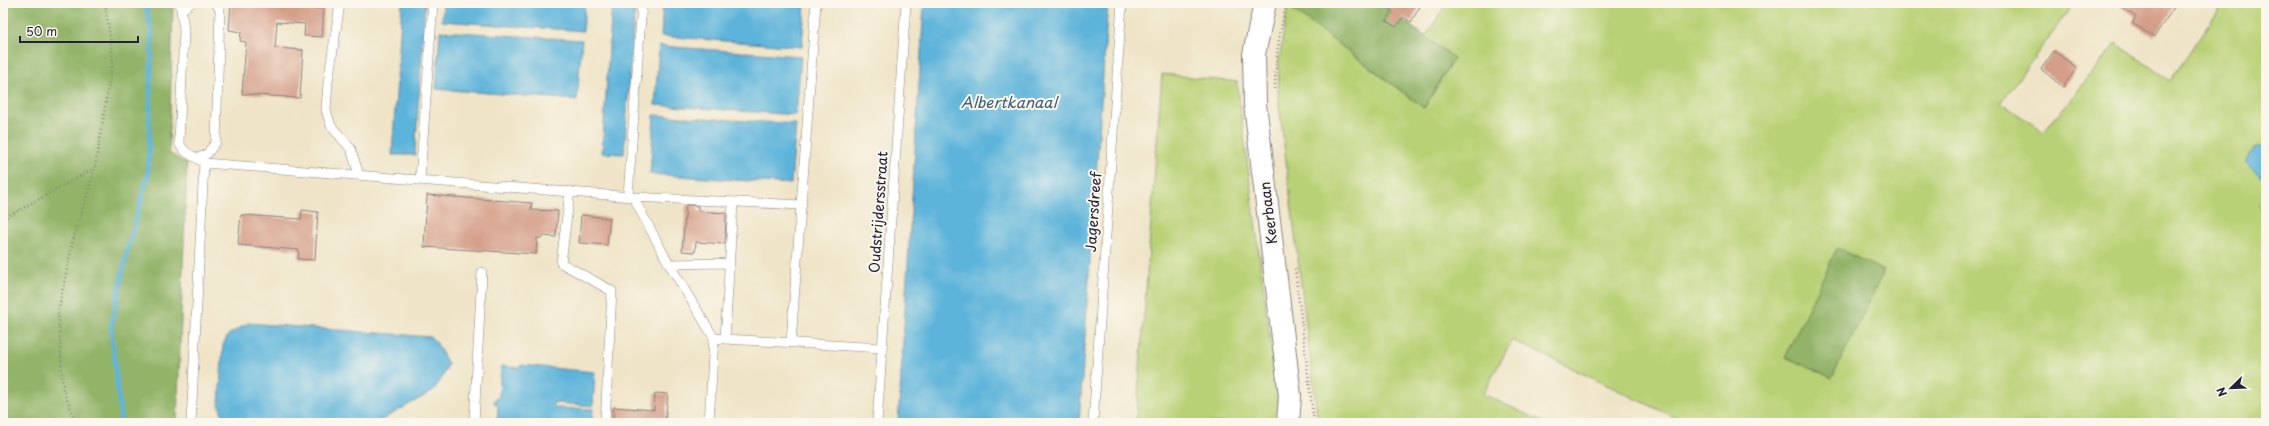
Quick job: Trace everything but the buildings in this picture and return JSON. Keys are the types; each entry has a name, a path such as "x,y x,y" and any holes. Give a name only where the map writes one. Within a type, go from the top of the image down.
{"street":[{"name":"Keerbaan","path":"1265,3 1254,54 1255,104 1290,396 1288,423"}],"lane":[{"path":"191,3 180,6 184,30 179,142 180,147 186,152 201,160 359,175 630,196 733,203 802,205"},
{"path":"191,423 201,160 216,142 220,10 216,3"},
{"path":"340,3 329,74 326,110 331,126 351,149 359,175"},
{"path":"420,180 433,3"},
{"path":"642,3 630,196 714,338 709,423"},
{"path":"791,342 816,3"},
{"name":"Oudstrijdersstraat","path":"878,423 906,3"},
{"name":"Jagersdreef","path":"1093,423 1122,3"},
{"path":"570,191 561,263 612,291 605,423"},
{"path":"725,339 733,203"},
{"path":"669,264 729,263"},
{"path":"474,423 482,272"},
{"path":"714,338 882,348"}],"path":[{"path":"76,423 63,389 58,312 73,240 95,168 113,58 106,3"},
{"path":"1275,92 1275,69 1282,18 1286,3"},
{"path":"3,219 95,168"},
{"path":"1294,262 1314,423"}],"green space":[{"path":"3,3 173,3 169,153 187,164 177,423 3,423"},
{"path":"1290,3 1380,3 1454,58 1424,108 1288,6"},
{"path":"1447,3 2074,3 2001,103 2044,132 2116,43 2170,81 2224,3 2266,3 2266,145 2253,149 2262,178 2266,182 2266,200 2259,204 2262,213 2266,216 2266,423 1687,423 1512,340 1483,394 1545,423 1318,423 1278,96 1279,60 1288,6 1424,108 1454,58 1425,37"},
{"path":"1162,74 1237,82 1281,423 1136,423"},
{"path":"1837,248 1884,271 1832,378 1785,357"}],"water":[{"path":"402,3 425,3 415,155 392,155"},
{"path":"443,3 585,3 583,31 442,21"},
{"path":"612,3 635,3 624,154 602,153"},
{"path":"663,3 805,3 802,47 661,36"},
{"name":"Albertkanaal","path":"924,3 1108,3 1079,423 898,423"},
{"path":"440,31 582,40 577,100 436,89"},
{"path":"659,46 801,56 796,115 655,105"},
{"path":"654,115 796,124 791,184 650,174"},
{"path":"2266,145 2266,182 2247,163 2253,151"},
{"path":"248,323 431,337 436,342 448,364 442,378 433,391 376,423 236,423 222,414 219,404 223,345 228,335"},
{"path":"521,365 595,372 593,406 555,403 553,405 556,408 593,409 592,423 497,423 498,405 494,403 495,399 499,397 501,366 518,368"}],"waterway":[{"path":"121,423 111,327 127,252 148,174 152,34 145,3"}]}
